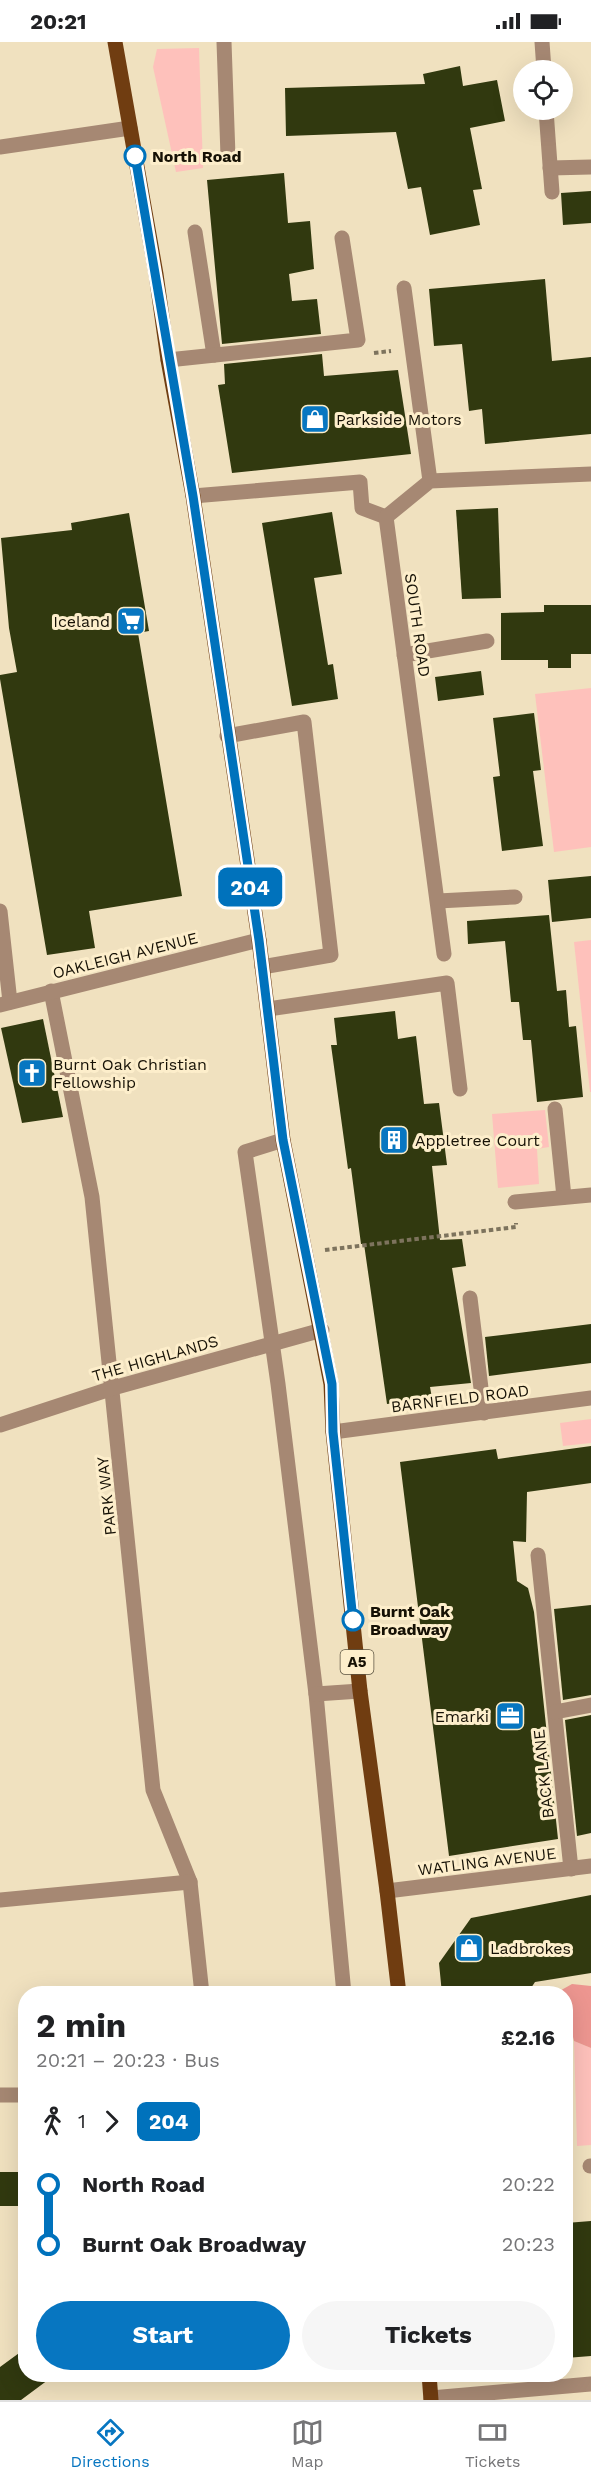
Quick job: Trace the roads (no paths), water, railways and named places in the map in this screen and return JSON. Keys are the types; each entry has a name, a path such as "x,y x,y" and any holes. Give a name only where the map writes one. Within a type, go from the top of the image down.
{"main road":[{"name":"A5","path":"115,42 193,496 259,940 283,1140 332,1384 333,1432 360,1691 398,1986"},
{"path":"430,2382 431,2399"}],"street":[{"path":"224,42 228,156"},
{"path":"542,42 543,60"},
{"path":"547,120 552,192"},
{"path":"0,147 130,128"},
{"path":"550,168 591,167"},
{"path":"195,232 214,355"},
{"path":"168,360 358,340 342,238"},
{"path":"404,288 430,481"},
{"path":"193,496 360,482 362,508 386,517 430,481 591,474"},
{"name":"SOUTH ROAD","path":"386,517 444,954"},
{"path":"404,655 488,641"},
{"path":"227,736 304,723 331,955 262,967"},
{"path":"438,902 515,897"},
{"path":"0,911 5,1004"},
{"name":"OAKLEIGH AVENUE","path":"5,1004 259,940"},
{"path":"268,1009 447,983 460,1089"},
{"name":"PARK WAY","path":"51,991 92,1197 153,1790 190,1882 201,1986"},
{"path":"555,1109 564,1197"},
{"path":"283,1140 245,1152 272,1344 316,1694 343,1986"},
{"path":"515,1202 591,1195"},
{"path":"470,1298 484,1413"},
{"name":"THE HIGHLANDS","path":"0,1425 113,1388 322,1330"},
{"name":"BARNFIELD ROAD","path":"333,1432 591,1398"},
{"name":"BACK LANE","path":"538,1555 571,1869"},
{"path":"316,1694 360,1691"},
{"name":"BACK LANE","path":"555,1712 591,1705"},
{"name":"WATLING AVENUE","path":"387,1891 591,1866"},
{"path":"0,1900 190,1882"},
{"path":"0,2095 18,2095"},
{"path":"431,2399 591,2384"}],"place":[{"name":"North Road","path":"135,156"},
{"name":"Parkside Motors","path":"315,419"},
{"name":"Iceland","path":"131,621"},
{"name":"Burnt Oak Christian Fellowship","path":"32,1073"},
{"name":"Appletree Court","path":"394,1140"},
{"name":"Burnt Oak Broadway","path":"353,1620"},
{"name":"Emarki","path":"510,1716"},
{"name":"Ladbrokes","path":"469,1948"}]}
